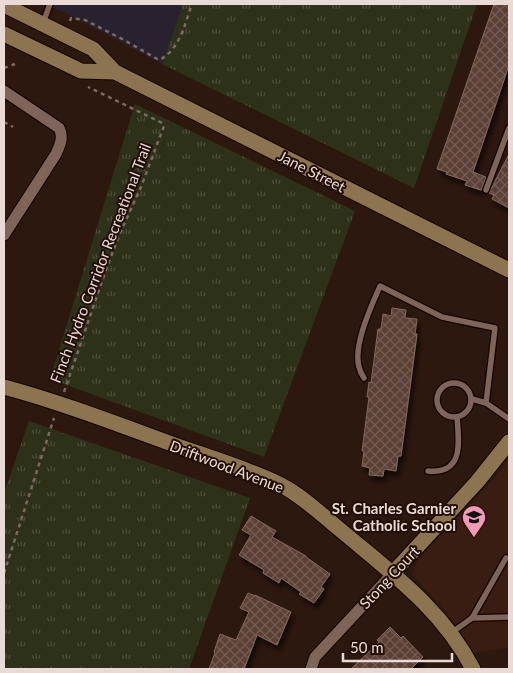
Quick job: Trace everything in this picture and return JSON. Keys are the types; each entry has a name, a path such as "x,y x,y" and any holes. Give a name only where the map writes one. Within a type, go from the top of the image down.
{"street":[{"name":"Jane Street","path":"4,5 93,49 116,72 509,270"},
{"path":"32,47 43,24"},
{"name":"Jane Street","path":"4,34 81,71 116,72"},
{"path":"4,91 59,128 61,133 61,141 56,154 4,235"},
{"name":"Driftwood Avenue","path":"4,387 161,440 284,486 393,573 422,601 451,633 473,669"},
{"name":"Stong Court","path":"311,669 315,657 477,482 509,442"}],"lane":[{"path":"43,24 50,4"},
{"path":"486,190 506,146 509,128"},
{"path":"364,378 358,361 360,340 380,286 442,317 495,328 486,403"},
{"path":"453,382 463,385 468,389 472,399 466,413 457,417 446,416 437,402 439,391 447,384 453,382"},
{"path":"472,399 486,403 509,419"},
{"path":"428,471 437,472 445,469 454,462 458,455 457,417"},
{"path":"451,633 472,618 506,558"},
{"path":"472,618 509,617"}],"path":[{"path":"71,18 85,20 159,60 168,54 178,42 192,4"},
{"path":"4,68 15,64"},
{"name":"Finch Hydro Corridor Recreational Trail","path":"62,397 107,267 141,187 164,126 82,84"},
{"path":"4,122 13,127"},
{"path":"4,574 56,412"}],"shaded area":[{"path":"46,4 183,4 162,64"},
{"name":"St. Charles Garnier Catholic School","path":"509,459 509,647 474,653 451,618 413,575 414,567 419,559 492,481"}],"green space":[{"path":"183,4 477,4 414,188 162,64"},
{"path":"135,104 355,211 264,457 50,379"},
{"path":"29,421 250,498 189,669 4,669 4,493"}],"building":[{"path":"494,4 509,4 509,65 473,172 486,177 481,190 465,185 467,181 437,169"},
{"path":"509,154 509,208 492,199 494,195 489,193"},
{"path":"392,308 406,310 405,318 417,319 415,334 417,334 401,456 398,456 396,471 384,469 383,476 369,475 370,468 362,466 364,451 362,451 369,397 367,397 369,382 371,383 378,329 381,329 383,314 391,316"},
{"path":"251,516 276,531 272,537 306,556 330,574 321,587 324,589 314,603 299,594 301,592 281,578 279,583 263,573 264,570 239,555 251,535 242,530"},
{"path":"248,593 291,612 277,645 257,635 244,669 209,669 220,634 236,640 249,612 240,608"},
{"path":"390,627 401,638 403,636 423,657 411,669 351,669 379,642 377,640"}],"place":[{"name":"St. Charles Garnier Catholic School","path":"474,538"}]}
